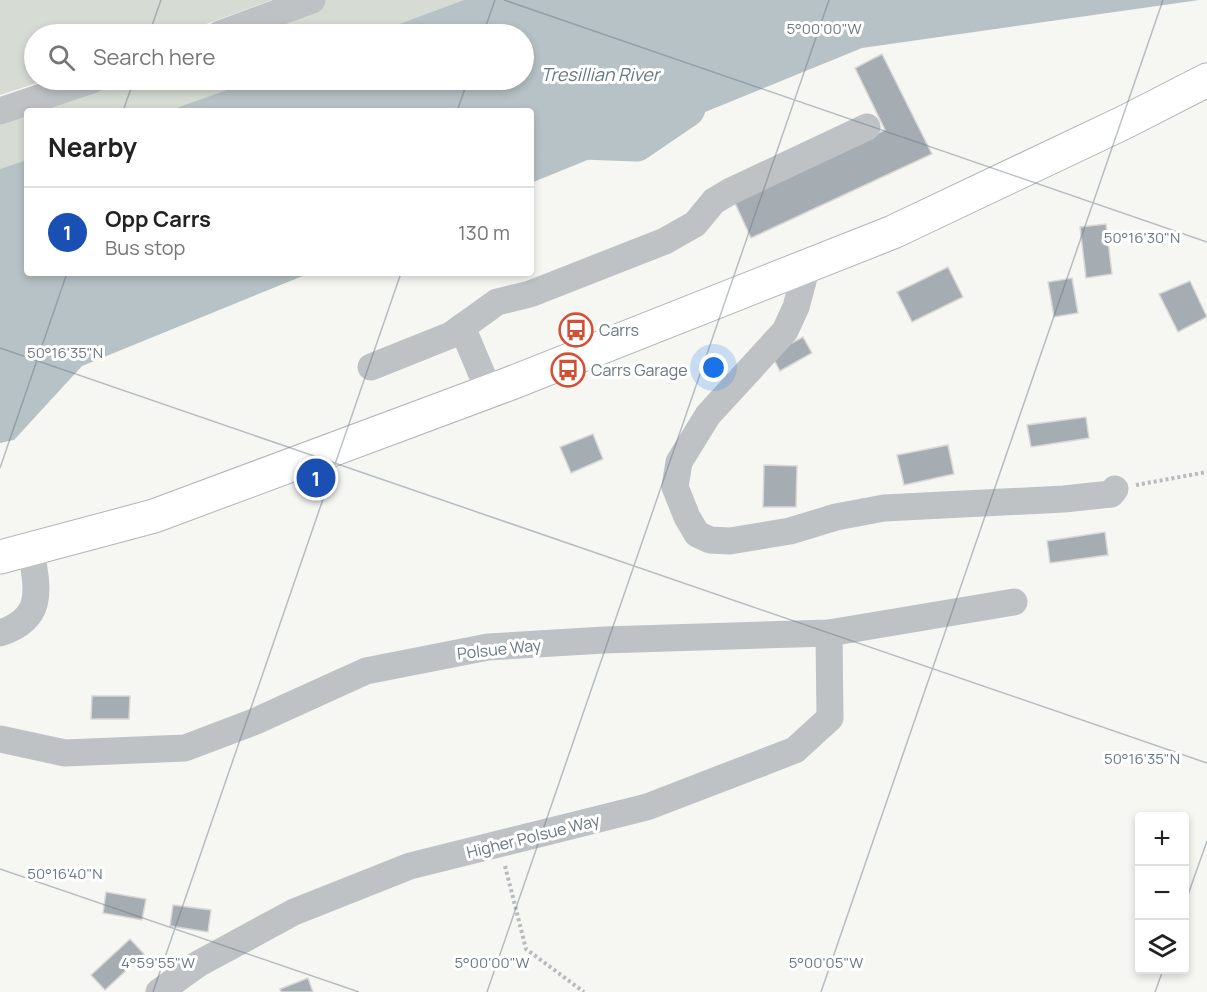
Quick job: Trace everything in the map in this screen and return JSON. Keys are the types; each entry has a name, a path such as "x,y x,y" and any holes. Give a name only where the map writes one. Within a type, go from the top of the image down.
{"highway":[{"path":"0,557 154,516 489,391 807,266 893,232 1125,122 1207,80"}],"street":[{"path":"247,24 312,0"},
{"path":"0,111 62,90"},
{"path":"370,367 451,335 497,302 530,294 665,241 695,224 714,201 731,191 867,127"},
{"path":"807,266 796,307 785,331 708,415 679,462 675,487 687,517 697,534 711,540 730,541 790,531 836,517 884,508 1064,499 1111,494 1115,489"},
{"path":"462,327 489,391"},
{"path":"0,633 12,629 31,614 38,589 31,550"},
{"name":"Polsue Way","path":"0,739 65,753 185,748 256,721 366,671 488,646 829,633 1014,602"},
{"name":"Higher Polsue Way","path":"159,992 198,964 294,912 410,866 647,807 795,750 830,718 829,633"}],"path":[{"path":"1115,489 1207,472"},
{"path":"500,845 526,949 584,992"}],"shaded area":[{"path":"0,0 272,0 206,24 24,24 24,87 0,95"},
{"path":"326,0 750,0 686,87 534,83 534,24 260,24"},
{"path":"82,90 369,90 268,108 33,108"},
{"path":"24,111 24,193 0,215 0,120"}],"water":[{"name":"Tresillian River","path":"464,0 1199,0 862,48 534,182 534,108 176,108 227,90 534,90 534,24 400,24"},
{"path":"24,161 24,276 303,276 82,366 14,440 0,443 0,169"}],"building":[{"path":"882,54 932,154 751,238 734,201 885,130 855,68"},
{"path":"1106,224 1112,274 1086,278 1080,227"},
{"path":"948,267 963,297 912,322 897,292"},
{"path":"1072,278 1078,313 1054,317 1048,282"},
{"path":"1190,281 1207,317 1178,332 1159,294"},
{"path":"803,337 812,353 780,371 771,354"},
{"path":"1086,417 1089,438 1031,447 1027,425"},
{"path":"593,434 603,459 571,473 560,447"},
{"path":"948,445 954,474 904,485 897,455"},
{"path":"764,465 797,466 796,507 763,507"},
{"path":"1105,532 1108,555 1050,563 1047,541"},
{"path":"92,696 130,696 129,719 91,719"},
{"path":"106,892 146,899 142,920 103,913"},
{"path":"173,905 211,910 208,932 170,926"},
{"path":"130,939 144,954 105,990 91,975"},
{"path":"308,978 313,992 281,992 280,989"}],"waterway":[{"name":"Tresillian River","path":"534,138 636,142 686,108"}],"place":[{"name":"Carrs","path":"576,330"},
{"name":"Carrs Garage","path":"568,370"},
{"name":"Opp Carrs","path":"316,478"}]}
